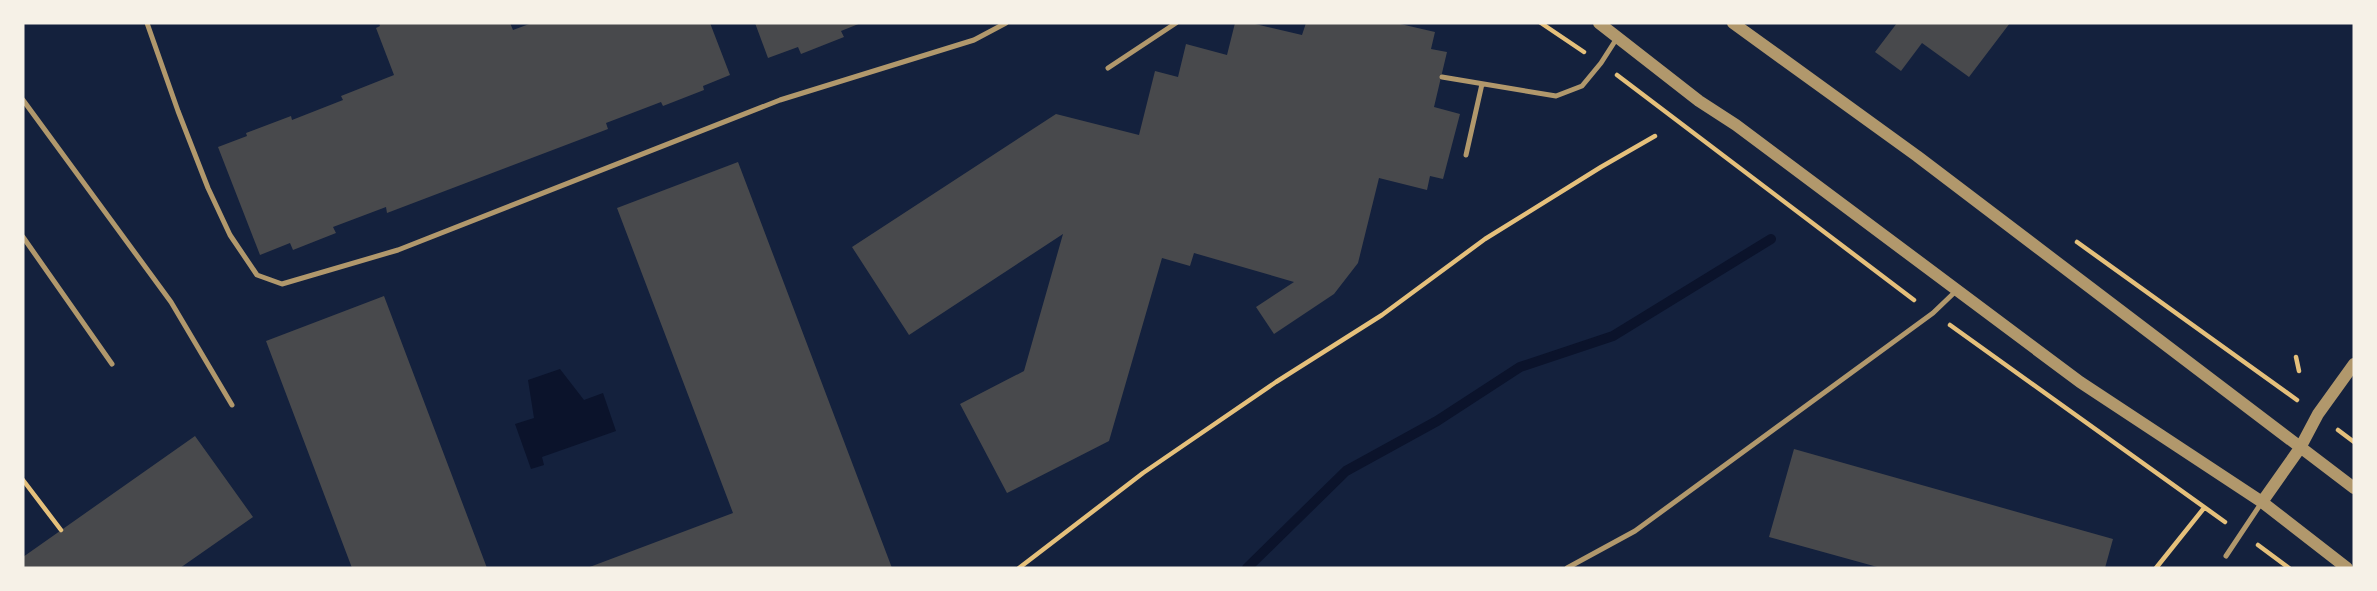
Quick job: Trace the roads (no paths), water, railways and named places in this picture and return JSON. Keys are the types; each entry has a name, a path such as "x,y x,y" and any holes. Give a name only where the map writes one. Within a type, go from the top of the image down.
{"street":[{"path":"1599,23 1699,102 1736,125 2080,382 2262,502 2347,568"},
{"path":"1733,23 1917,156 2354,488"},
{"path":"2262,502 2354,363"}],"lane":[{"path":"147,23 178,111 230,234 257,275 282,284 398,250 780,100 974,40 1006,23"},
{"path":"1108,68 1176,23"},
{"path":"1442,77 1556,96 1582,86 1601,63 1616,38"},
{"path":"1466,155 1482,84"},
{"path":"23,100 171,302 232,405"},
{"path":"23,237 112,364"},
{"path":"1566,568 1635,531 1933,313 1958,290"},
{"path":"2226,556 2262,502"}],"water":[{"path":"560,369 584,400 603,393 616,431 542,457 544,465 531,469 515,424 534,418 528,380"}],"waterway":[{"path":"1247,568 1346,471 1437,421 1520,367 1613,336 1771,239"}]}
